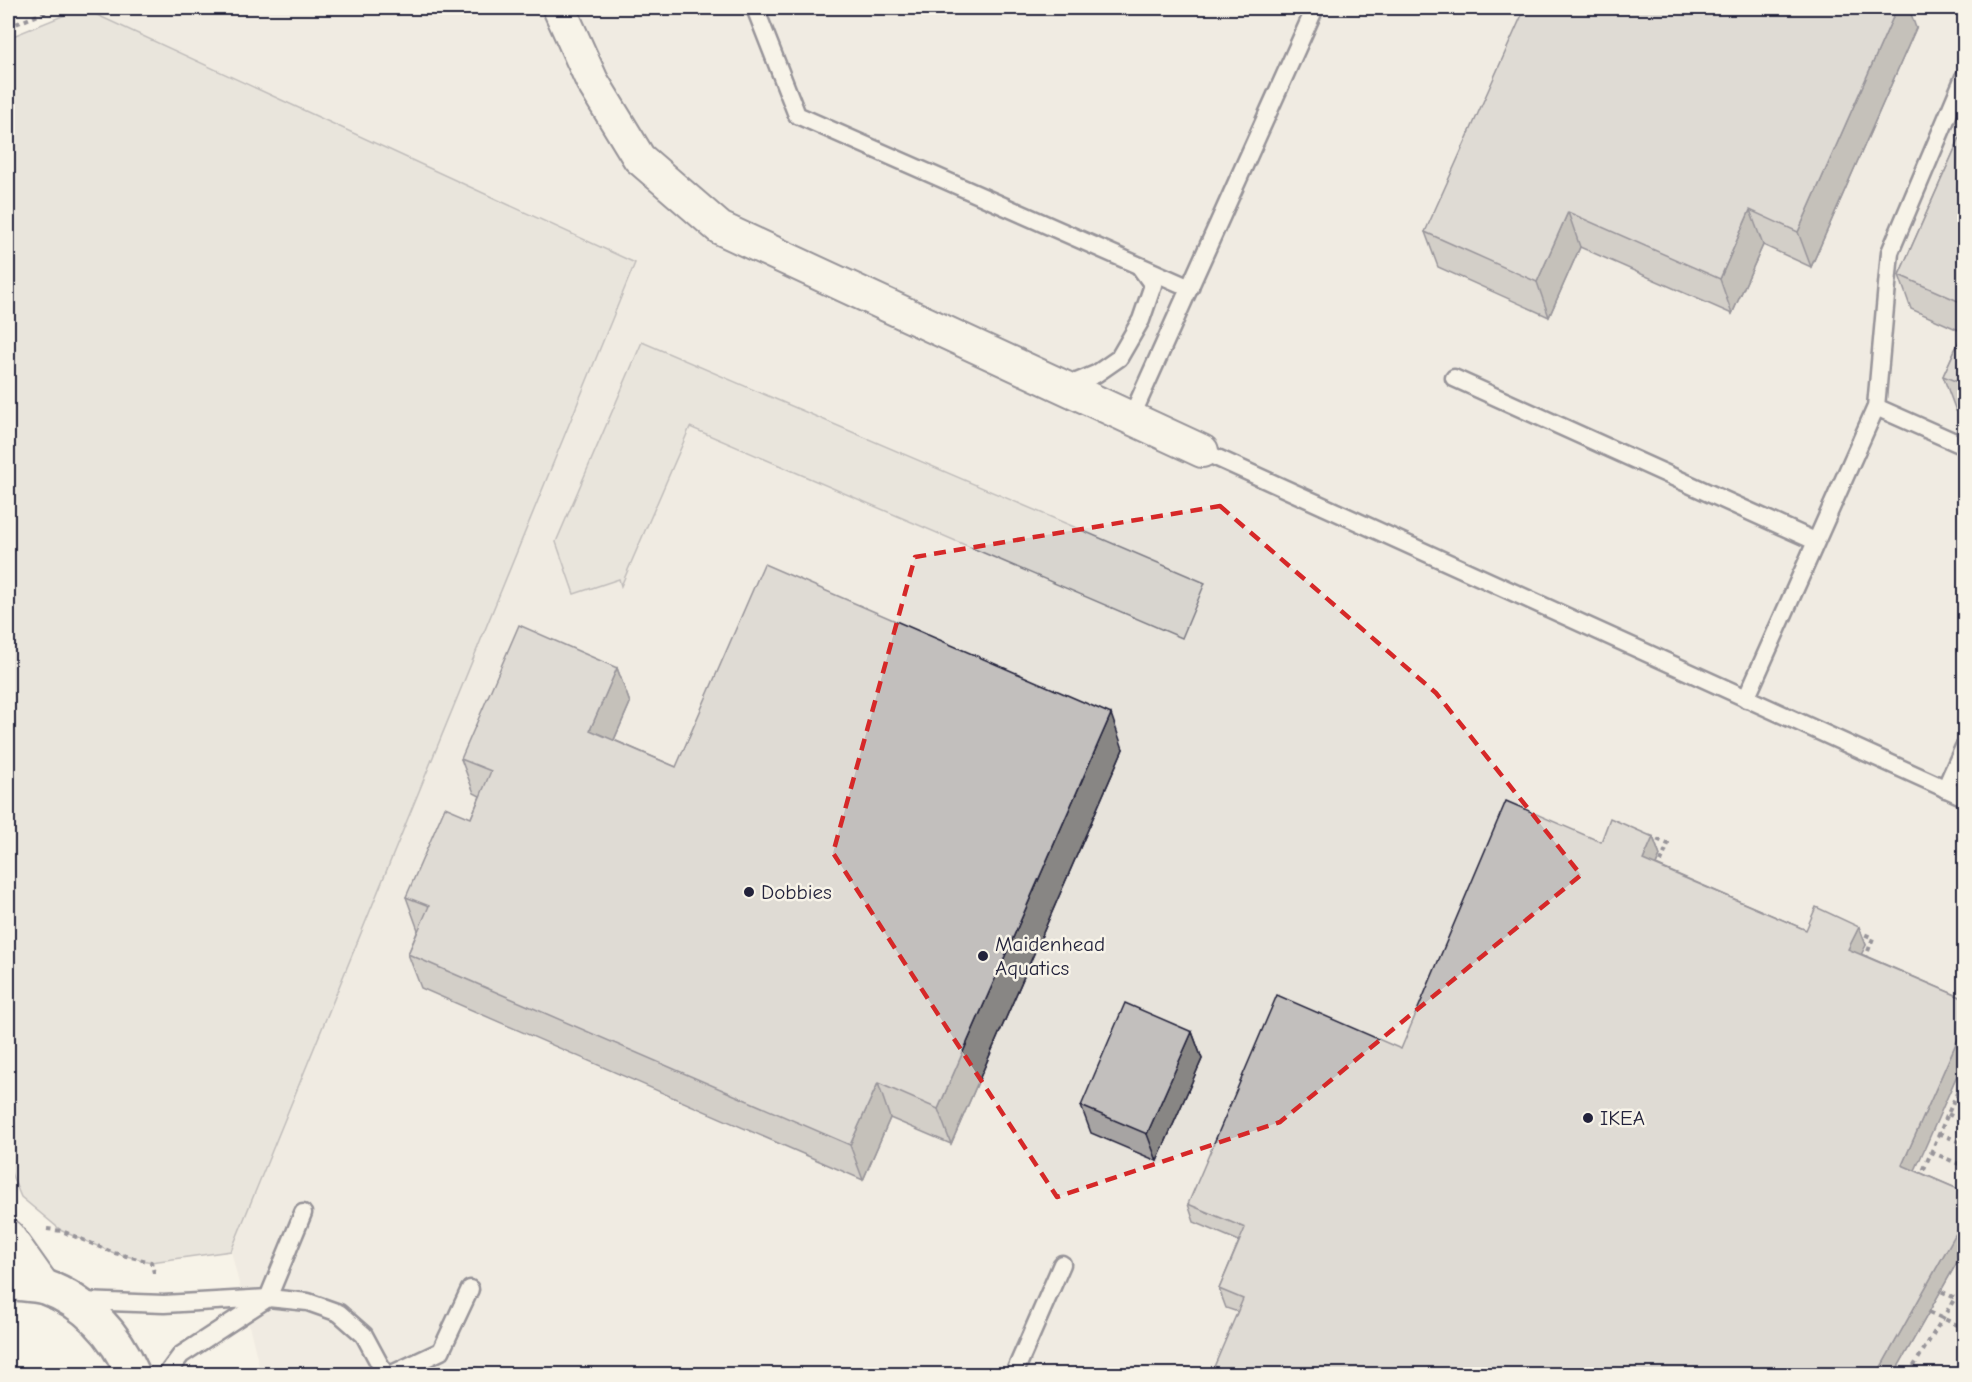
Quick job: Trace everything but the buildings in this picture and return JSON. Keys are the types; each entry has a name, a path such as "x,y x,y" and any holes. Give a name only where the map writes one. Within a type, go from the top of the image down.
{"street":[{"path":"559,8 592,81 639,158 720,228 1202,451"},
{"path":"8,1236 44,1287"},
{"path":"8,1282 44,1287 74,1301 91,1313 124,1353 134,1374"}],"lane":[{"path":"755,8 797,115 1190,288"},
{"path":"1131,418 1315,8"},
{"path":"1746,699 1876,407 1890,252 1965,77"},
{"path":"1064,387 1096,374 1119,358 1141,320 1153,285 1140,267"},
{"path":"1454,378 1815,541"},
{"path":"1876,407 1965,446"},
{"path":"1202,451 1965,797"},
{"path":"1945,789 1965,747"},
{"path":"167,1374 181,1355 268,1298 303,1213"},
{"path":"1014,1374 1062,1264"},
{"path":"392,1374 441,1351 470,1289"},
{"path":"74,1301 164,1304 268,1298 308,1302 339,1313 364,1335 386,1374"}],"path":[{"path":"8,27 56,8"},
{"path":"1641,832 1668,844 1657,869 1668,874"},
{"path":"1851,928 1873,938 1864,959 1874,963"},
{"path":"1928,1185 1918,1181 1965,1077"},
{"path":"1956,1095 1965,1099"},
{"path":"1948,1114 1965,1122"},
{"path":"1939,1133 1965,1144"},
{"path":"1931,1152 1965,1166"},
{"path":"1909,1374 1955,1298 1941,1291"},
{"path":"1929,1312 1965,1328"}],"highlighted area":[{"path":"1220,506 1436,693 1581,875 1280,1122 1057,1197 833,853 915,557"}],"shaded area":[{"path":"82,8 1964,8 1964,1374 273,1374 259,1366 231,1251 635,264"},
{"path":"82,8 635,263 231,1251 151,1262 114,1253 62,1231 21,1197 8,1166 8,38"},
{"path":"642,342 1205,583 1182,638 690,427 621,586 619,579 574,594 556,542"}],"place":[{"name":"Dobbies","path":"749,892"},
{"name":"Maidenhead Aquatics","path":"983,956"},
{"name":"IKEA","path":"1588,1118"}]}
